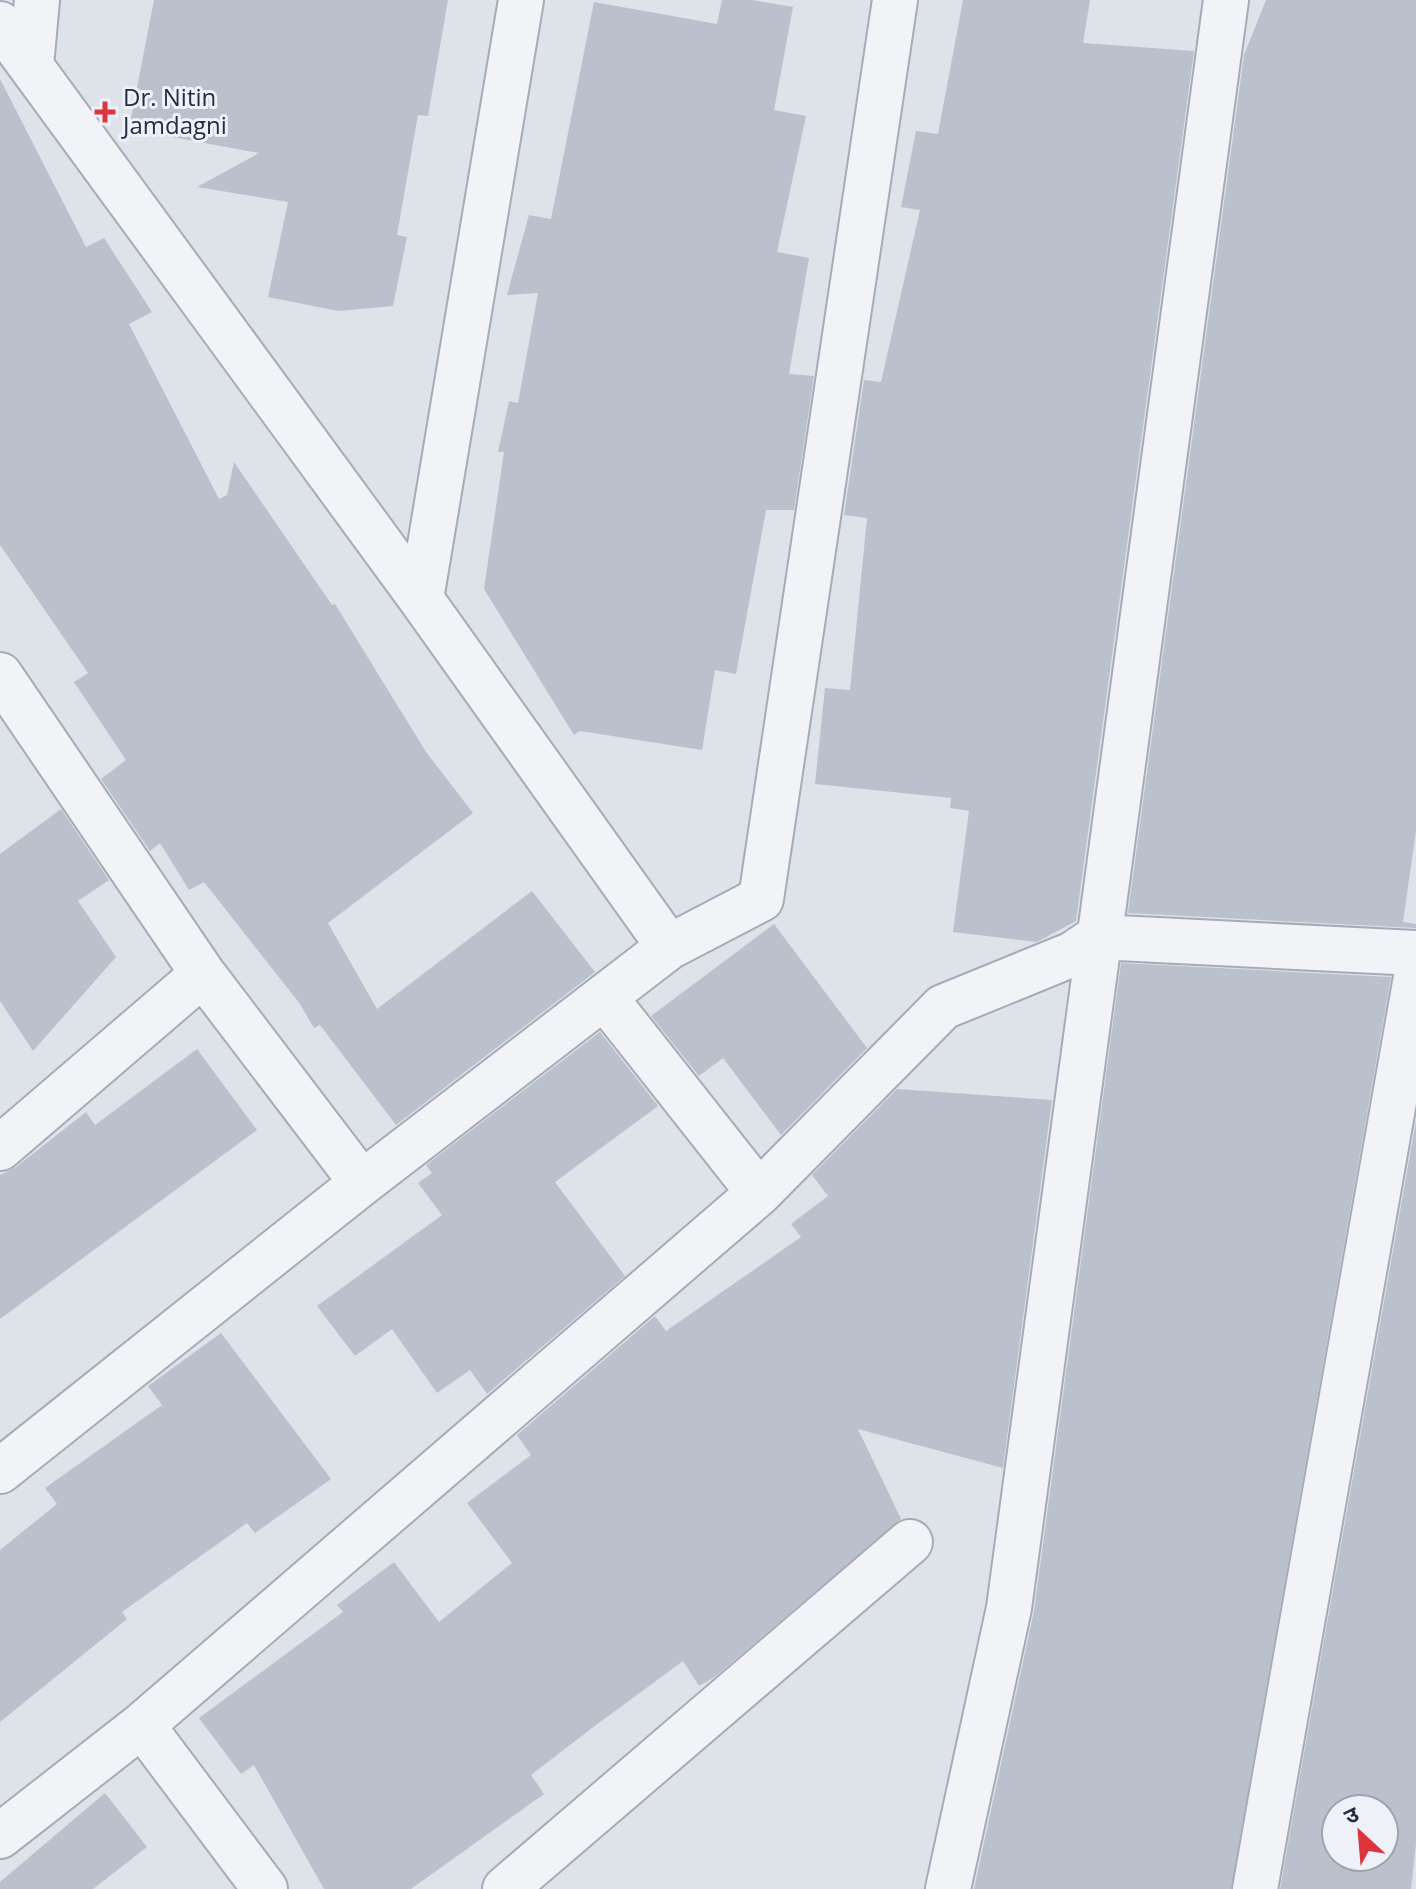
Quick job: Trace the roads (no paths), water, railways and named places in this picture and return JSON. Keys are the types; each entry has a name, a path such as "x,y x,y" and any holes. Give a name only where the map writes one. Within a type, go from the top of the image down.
{"street":[{"path":"31,66 37,0"},
{"path":"421,599 521,0"},
{"path":"0,1471 362,1183 606,999 669,947 761,899 895,0"},
{"path":"948,1889 1009,1608 1226,0"},
{"path":"0,24 421,599 669,947"},
{"path":"0,675 203,974 362,1183"},
{"path":"0,1836 142,1725 759,1193 943,1007 1073,954 1098,937 1416,953"},
{"path":"0,1148 203,974"},
{"path":"1255,1889 1416,977"},
{"path":"606,999 759,1193"},
{"path":"505,1889 910,1542"},
{"path":"142,1725 265,1889"}],"place":[{"name":"Dr. Nitin Jamdagni","path":"105,112"}]}
